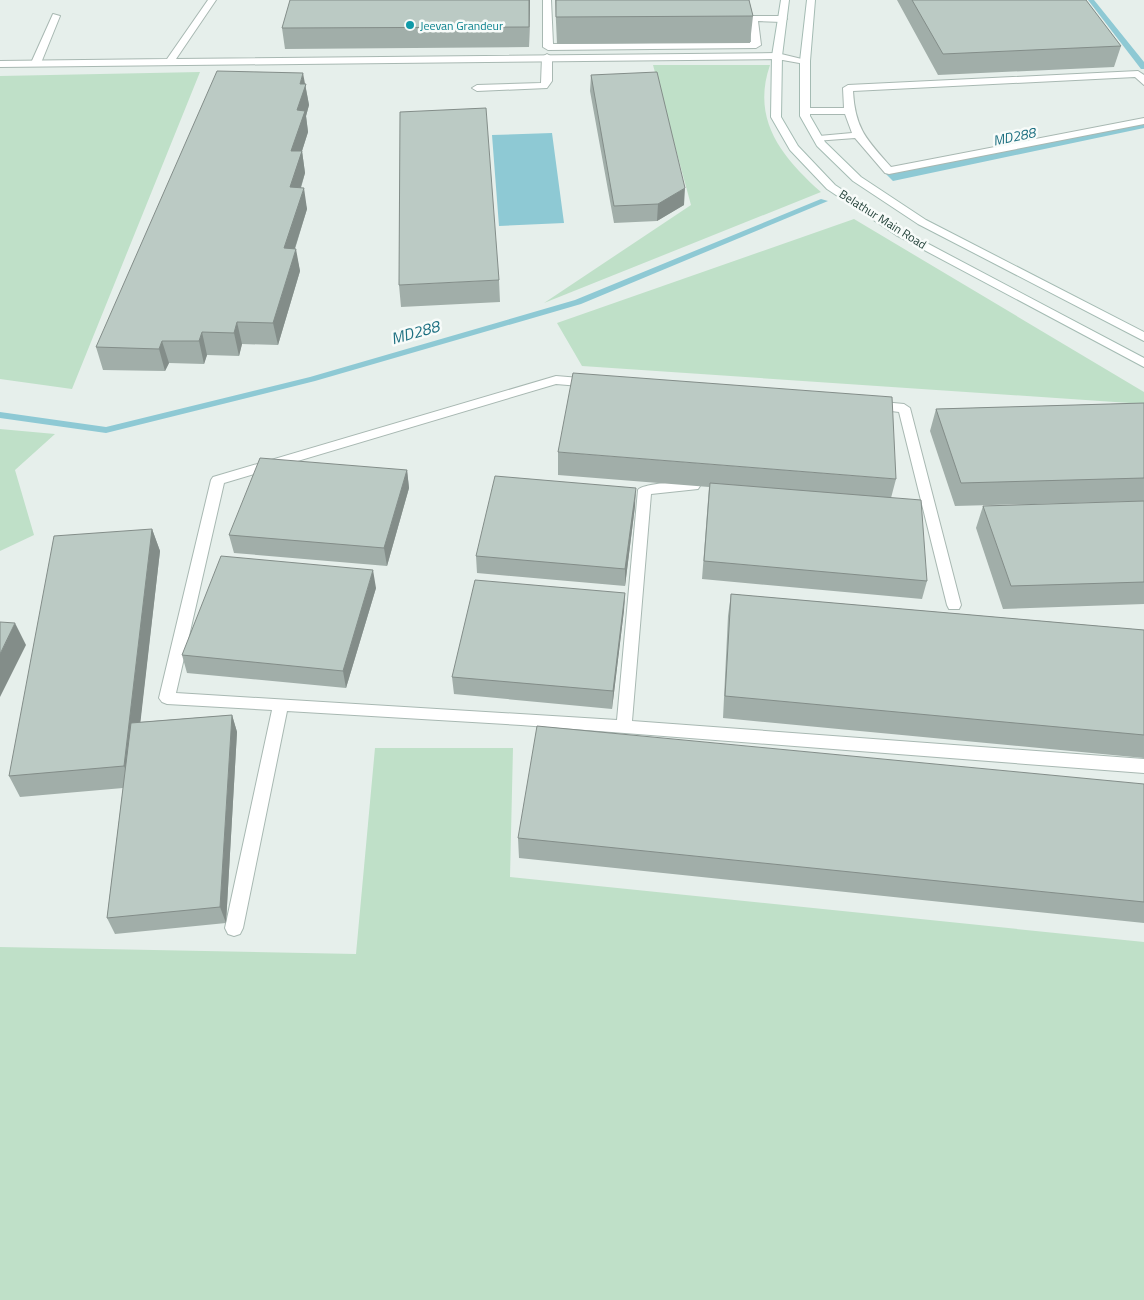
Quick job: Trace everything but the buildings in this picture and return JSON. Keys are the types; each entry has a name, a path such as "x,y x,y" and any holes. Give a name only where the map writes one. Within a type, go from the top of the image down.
{"street":[{"path":"170,62 212,0"},
{"path":"547,0 548,47 756,45 753,18 782,19"},
{"name":"Belathur Main Road","path":"785,0 777,56 776,117 794,148 831,187 900,233 1144,362"},
{"name":"Belathur Main Road","path":"811,0 804,61 805,116 819,139 860,181 922,222 1144,337"},
{"path":"36,63 56,16"},
{"path":"0,64 777,56 804,61"},
{"path":"477,88 544,86 547,81 547,57"},
{"path":"1144,82 1138,74 848,88 849,112 858,135 889,171 1144,121"},
{"path":"806,112 849,112"},
{"path":"819,139 858,135"},
{"path":"606,384 556,380 218,480 167,698 624,726 1144,766"},
{"path":"854,404 904,408 954,604"},
{"path":"624,726 645,490 693,486"},
{"path":"234,928 280,705"}],"green space":[{"path":"653,65 770,65 765,85 764,103 774,136 794,165 821,192 544,303 691,205"},
{"path":"200,72 72,389 0,379 0,76"},
{"path":"854,219 1144,392 1144,404 582,366 557,323"},
{"path":"0,429 55,434 15,470 34,535 0,551"},
{"path":"375,748 513,748 510,877 1144,942 1144,1300 0,1300 0,947 356,954"}],"water":[{"path":"1144,121 1144,128 893,181 886,174"},
{"path":"552,133 564,223 499,226 492,135"}],"waterway":[{"path":"1091,0 1144,67"},
{"name":"MD288","path":"0,415 106,430 312,379 578,302 824,201"}],"place":[{"name":"Jeevan Grandeur","path":"410,25"}]}
